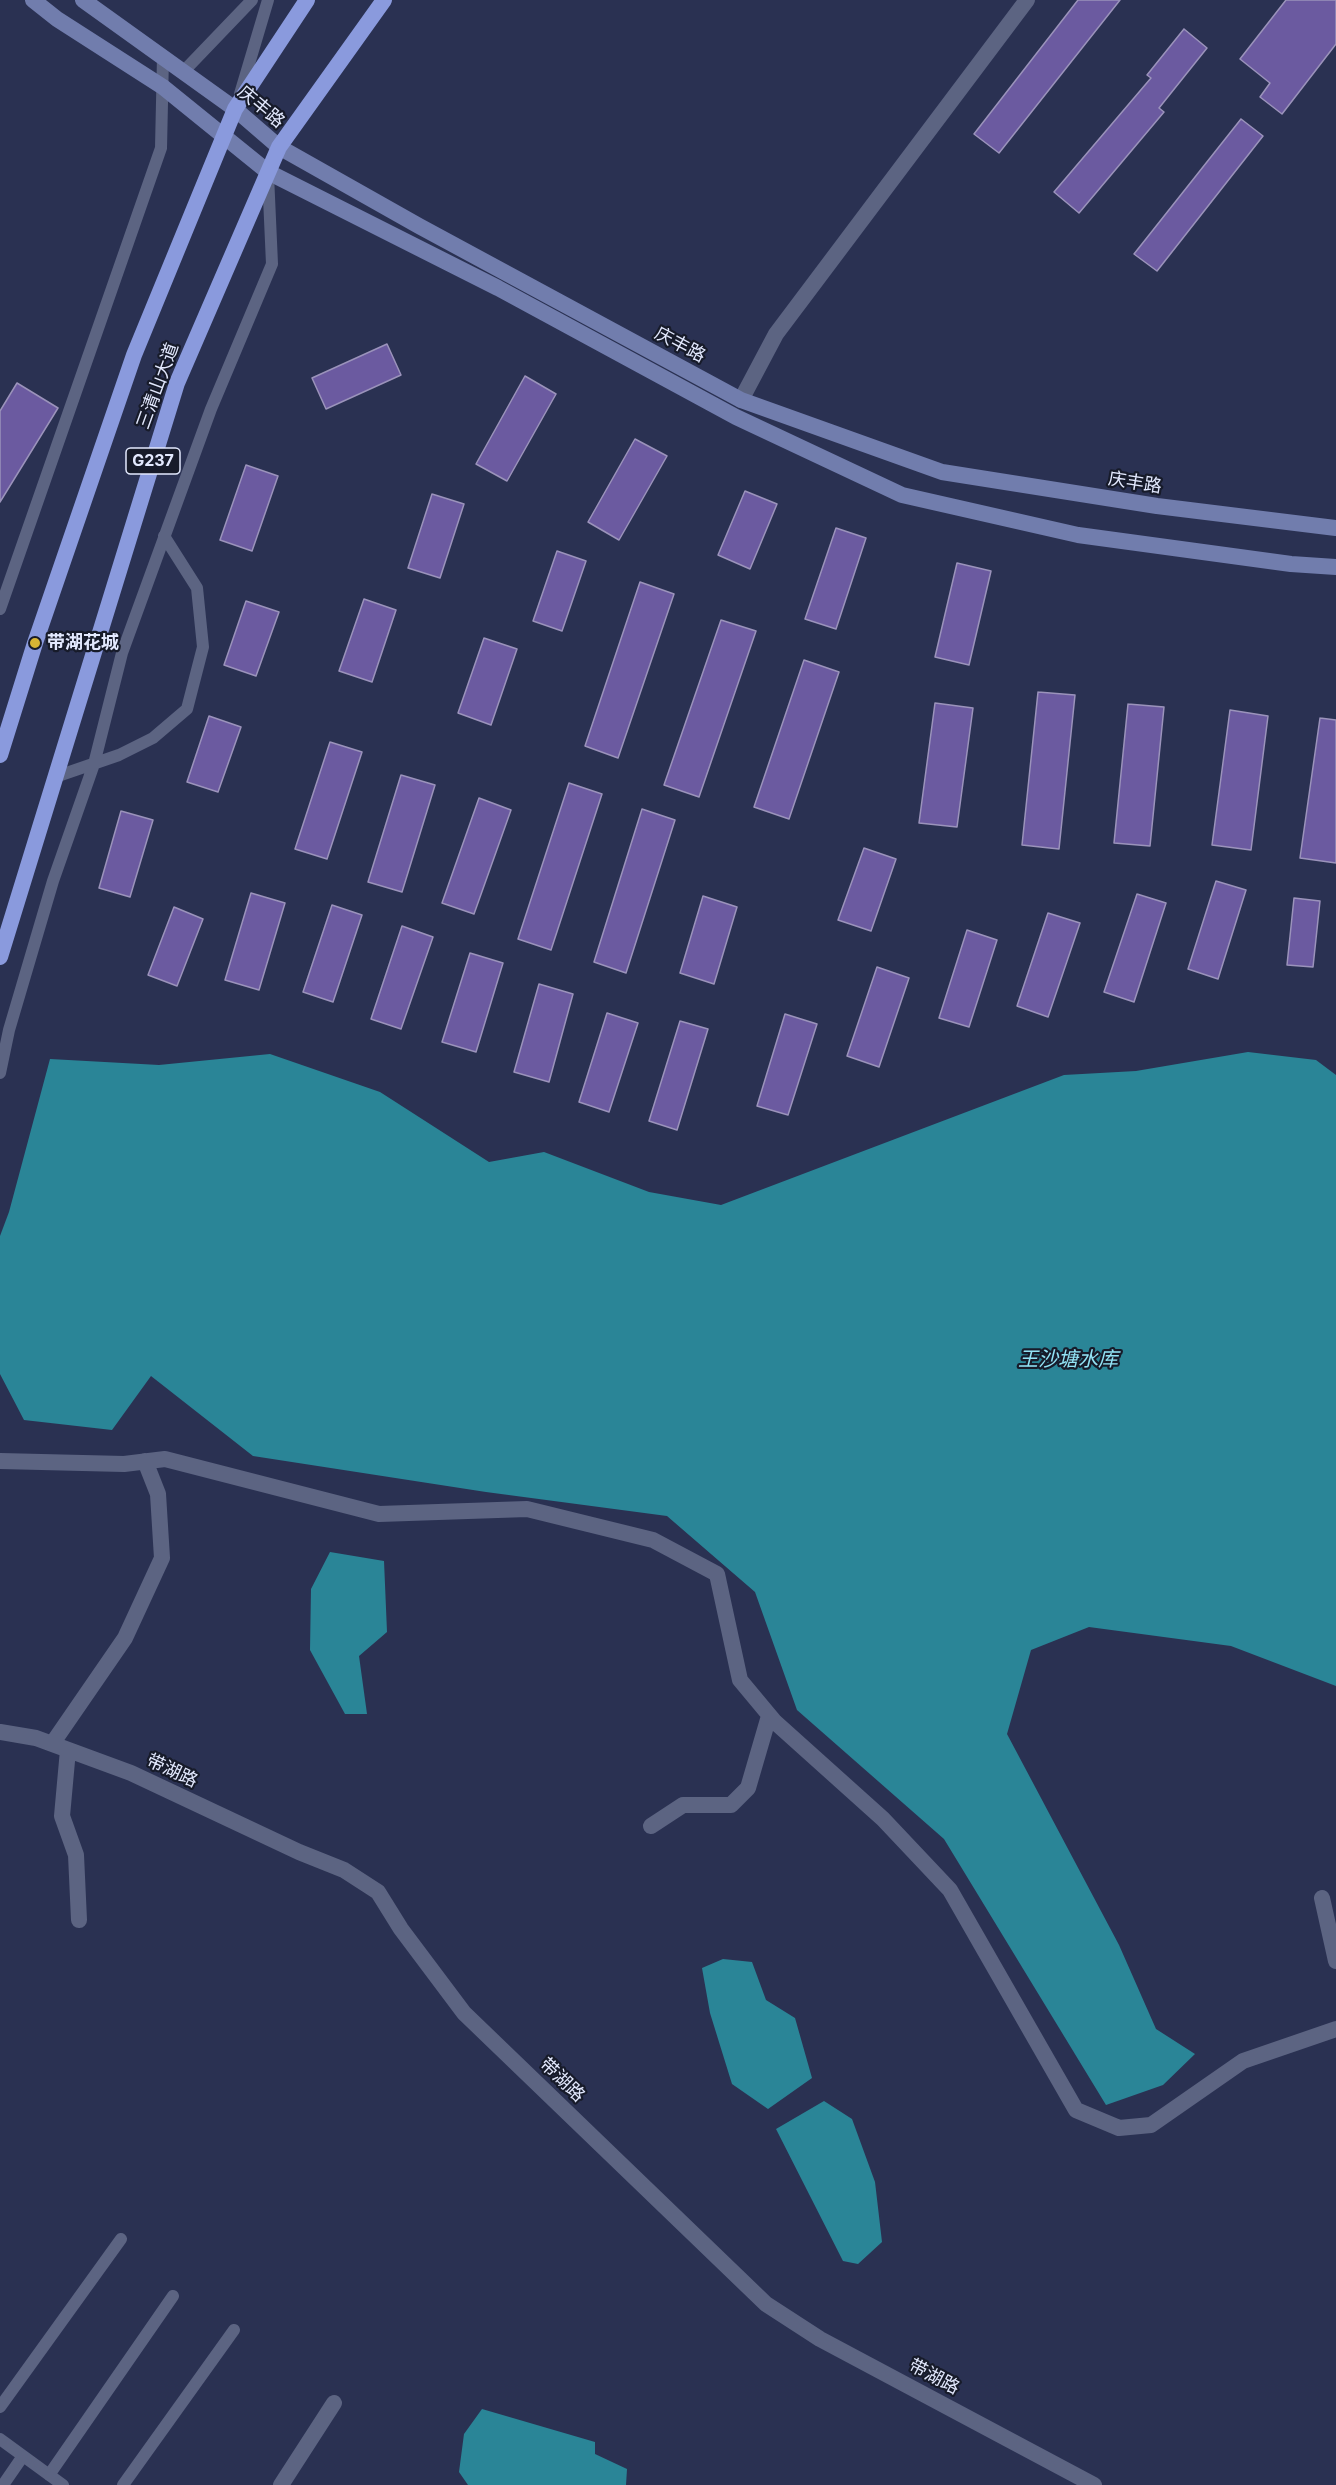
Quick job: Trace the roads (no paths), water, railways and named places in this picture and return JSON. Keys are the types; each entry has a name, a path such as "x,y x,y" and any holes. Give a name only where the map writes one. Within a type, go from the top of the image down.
{"highway":[{"name":"三清山大道","path":"0,755 35,643 134,355 235,110 308,0"},
{"name":"三清山大道","path":"0,957 177,383 279,147 384,0"}],"main road":[{"path":"33,0 57,19 163,87 268,172 498,288 736,417 902,495 1078,535 1291,564 1336,567"},
{"name":"庆丰路","path":"83,0 235,110 279,147 419,226 741,400 942,472 1157,506 1336,528"}],"street":[{"path":"741,400 776,334 1027,0"},
{"path":"0,1461 124,1464 165,1459 379,1514 527,1509 653,1540 717,1574 740,1680 769,1716 883,1819 950,1890 1076,2110 1119,2128 1151,2125 1243,2061 1336,2029"},
{"path":"52,1744 124,1638 162,1558 158,1494 145,1461"},
{"path":"651,1826 683,1805 730,1805 748,1788 769,1716"},
{"name":"带湖路","path":"0,1732 36,1738 131,1773 299,1852 344,1870 378,1892 400,1929 464,2013 766,2304 820,2339 1094,2485"},
{"path":"68,1750 62,1816 76,1855 79,1920"},
{"path":"1322,1898 1336,1961"},
{"path":"281,2485 334,2403"}],"lane":[{"path":"183,72 252,0"},
{"path":"235,110 268,0"},
{"path":"0,609 162,148 163,57"},
{"path":"0,1073 9,1030 53,881 94,764 122,653 211,409 272,264 268,172"},
{"path":"56,777 119,755 153,738 188,709 203,647 197,588 164,536"},
{"path":"0,2407 121,2239"},
{"path":"49,2475 173,2296"},
{"path":"123,2485 234,2330"},
{"path":"0,2439 63,2485"},
{"path":"3,2485 23,2456"}],"water":[{"name":"王沙塘水库","path":"1248,1052 1316,1060 1336,1075 1336,1686 1231,1646 1089,1627 1031,1650 1007,1734 1119,1945 1156,2029 1195,2054 1163,2085 1106,2105 944,1839 797,1710 755,1592 667,1516 486,1492 253,1456 151,1376 112,1430 24,1420 0,1374 0,1236 9,1212 50,1059 159,1065 270,1054 380,1092 489,1162 544,1152 649,1192 721,1205 1064,1075 1136,1071"},
{"path":"330,1552 384,1561 387,1632 359,1656 367,1714 345,1714 310,1650 311,1589"},
{"path":"723,1959 752,1962 766,2000 795,2018 812,2078 768,2109 732,2084 710,2013 702,1968"},
{"path":"824,2101 852,2119 875,2182 882,2242 858,2264 843,2261 776,2129"},
{"path":"482,2409 595,2442 595,2454 627,2469 626,2485 468,2485 459,2472 464,2434"}],"place":[{"name":"带湖花城","path":"35,643"}]}
